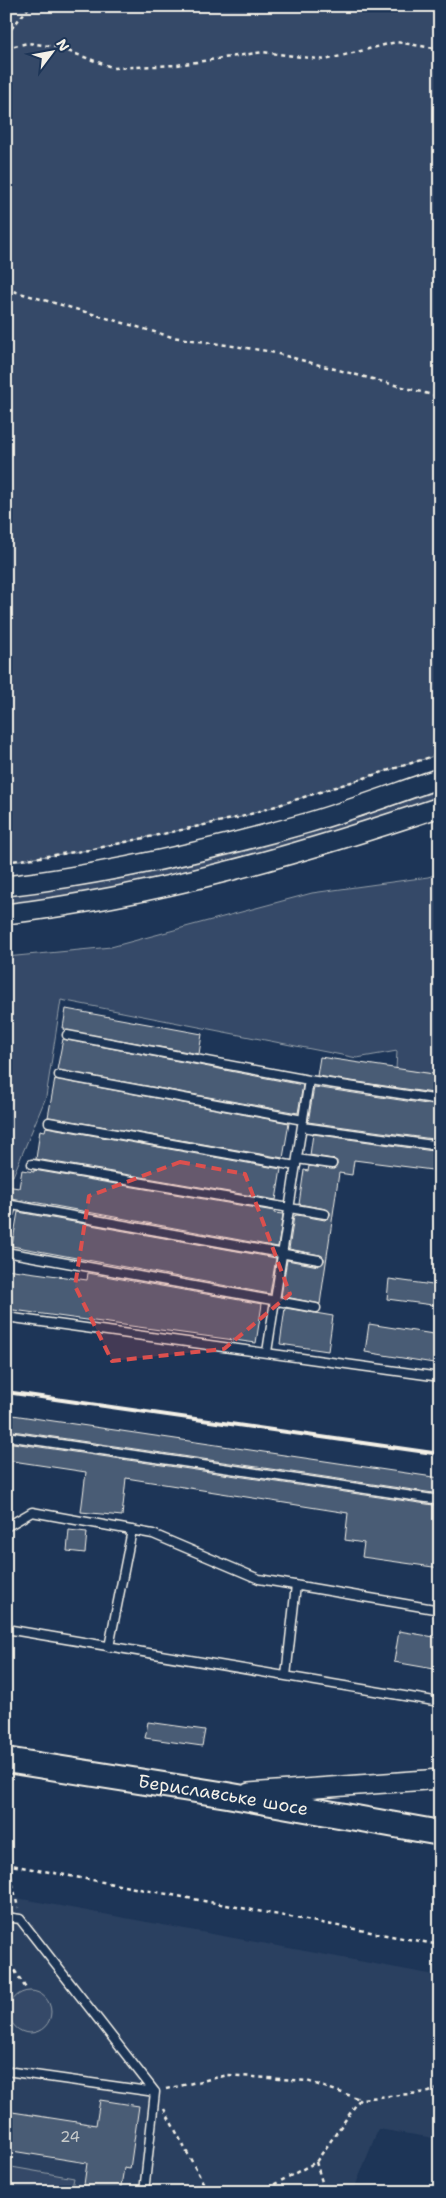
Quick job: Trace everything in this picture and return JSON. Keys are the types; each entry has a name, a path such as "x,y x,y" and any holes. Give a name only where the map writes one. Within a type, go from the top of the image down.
{"main road":[{"name":"Бериславське шосе","path":"6,1760 226,1794 440,1833"}],"street":[{"path":"6,886 63,879 135,866 233,843 309,822 440,778"},
{"path":"6,914 119,897 214,876 324,846 440,807"},
{"path":"226,1794 440,1780"}],"lane":[{"path":"67,1035 309,1080 440,1100"},
{"path":"59,1075 303,1124 440,1146"},
{"path":"267,1352 309,1080"},
{"path":"49,1122 297,1162 332,1164"},
{"path":"32,1164 325,1214"},
{"path":"6,1232 8,1214 12,1205 319,1260"},
{"path":"6,1252 316,1308"},
{"path":"6,1317 440,1377"},
{"path":"6,1436 440,1500"},
{"path":"6,1527 32,1512 153,1534 259,1579 440,1610"},
{"path":"109,1646 132,1530"},
{"path":"286,1676 296,1585"},
{"path":"6,1629 440,1702"},
{"path":"6,1917 20,1919 155,2092 144,2192"},
{"path":"6,2071 155,2092"}],"path":[{"path":"6,35 30,6"},
{"path":"6,48 28,43 57,47 114,68 177,65 263,52 325,60 396,42 440,49"},
{"path":"6,289 172,337 267,351 440,397"},
{"path":"6,862 89,850 241,817 440,754"},
{"path":"6,1853 20,1919"},
{"path":"8,1864 440,1945"},
{"path":"6,1957 27,1990"},
{"path":"208,2192 155,2092 228,2076 307,2081 360,2099 429,2092 440,2088"},
{"path":"260,2192 316,2162 360,2099"},
{"path":"316,2162 322,2182 320,2192"}],"highlighted area":[{"path":"180,1162 245,1174 290,1294 224,1349 112,1361 75,1286 89,1196"}],"shaded area":[{"path":"6,6 440,6 440,754 241,817 89,850 6,862"},
{"path":"440,790 440,800 297,846 112,890 6,906 6,896 79,886 188,865 296,837"},
{"path":"440,873 440,1075 396,1069 397,1051 357,1058 61,1000 46,1097 13,1176 6,1175 6,957 111,947 312,893 428,877"},
{"path":"6,1896 440,1976 440,2139 378,2129 353,2192 6,2192"},
{"path":"34,1991 42,1994 48,2000 51,2012 48,2024 42,2030 26,2033 18,2030 12,2024 9,2008 12,2000 18,1994"},
{"path":"6,2166 74,2178 71,2192 6,2192"}],"building":[{"path":"66,1009 202,1034 199,1054 64,1030"},
{"path":"63,1039 303,1085 298,1113 57,1070"},
{"path":"320,1057 440,1075 440,1094 317,1076"},
{"path":"55,1079 289,1123 283,1158 48,1117"},
{"path":"314,1087 440,1106 440,1140 308,1122"},
{"path":"46,1127 281,1169 276,1200 36,1159 40,1130 45,1131"},
{"path":"313,1134 440,1152 440,1171 354,1160 352,1175 339,1173 320,1304 281,1296 287,1260 318,1266 324,1261 324,1258 320,1255 289,1249 294,1216 325,1220 330,1215 330,1212 326,1209 299,1204 304,1170 308,1171 309,1166 334,1169 337,1165 337,1161 333,1159 310,1155"},
{"path":"22,1170 34,1172 34,1170 274,1211 274,1213 283,1214 278,1247 6,1197 6,1186 19,1188"},
{"path":"18,1212 276,1258 270,1294 12,1246"},
{"path":"6,1269 87,1280 88,1273 262,1304 256,1343 6,1309"},
{"path":"389,1279 440,1286 440,1306 387,1299"},
{"path":"285,1308 333,1316 328,1351 280,1344"},
{"path":"369,1324 440,1335 440,1364 365,1352"},
{"path":"6,1414 440,1478 440,1494 6,1430"},
{"path":"6,1442 440,1506 440,1568 362,1557 364,1543 345,1540 348,1513 126,1478 122,1516 81,1512 86,1472 6,1460"},
{"path":"69,1530 87,1532 85,1553 67,1551"},
{"path":"399,1631 440,1638 440,1670 394,1662"},
{"path":"148,1722 205,1730 202,1746 145,1738"},
{"path":"100,2100 139,2106 130,2169 124,2168 120,2192 83,2192 87,2163 6,2150 6,2111 96,2125"}],"railway":[{"path":"6,1392 440,1454"}]}
